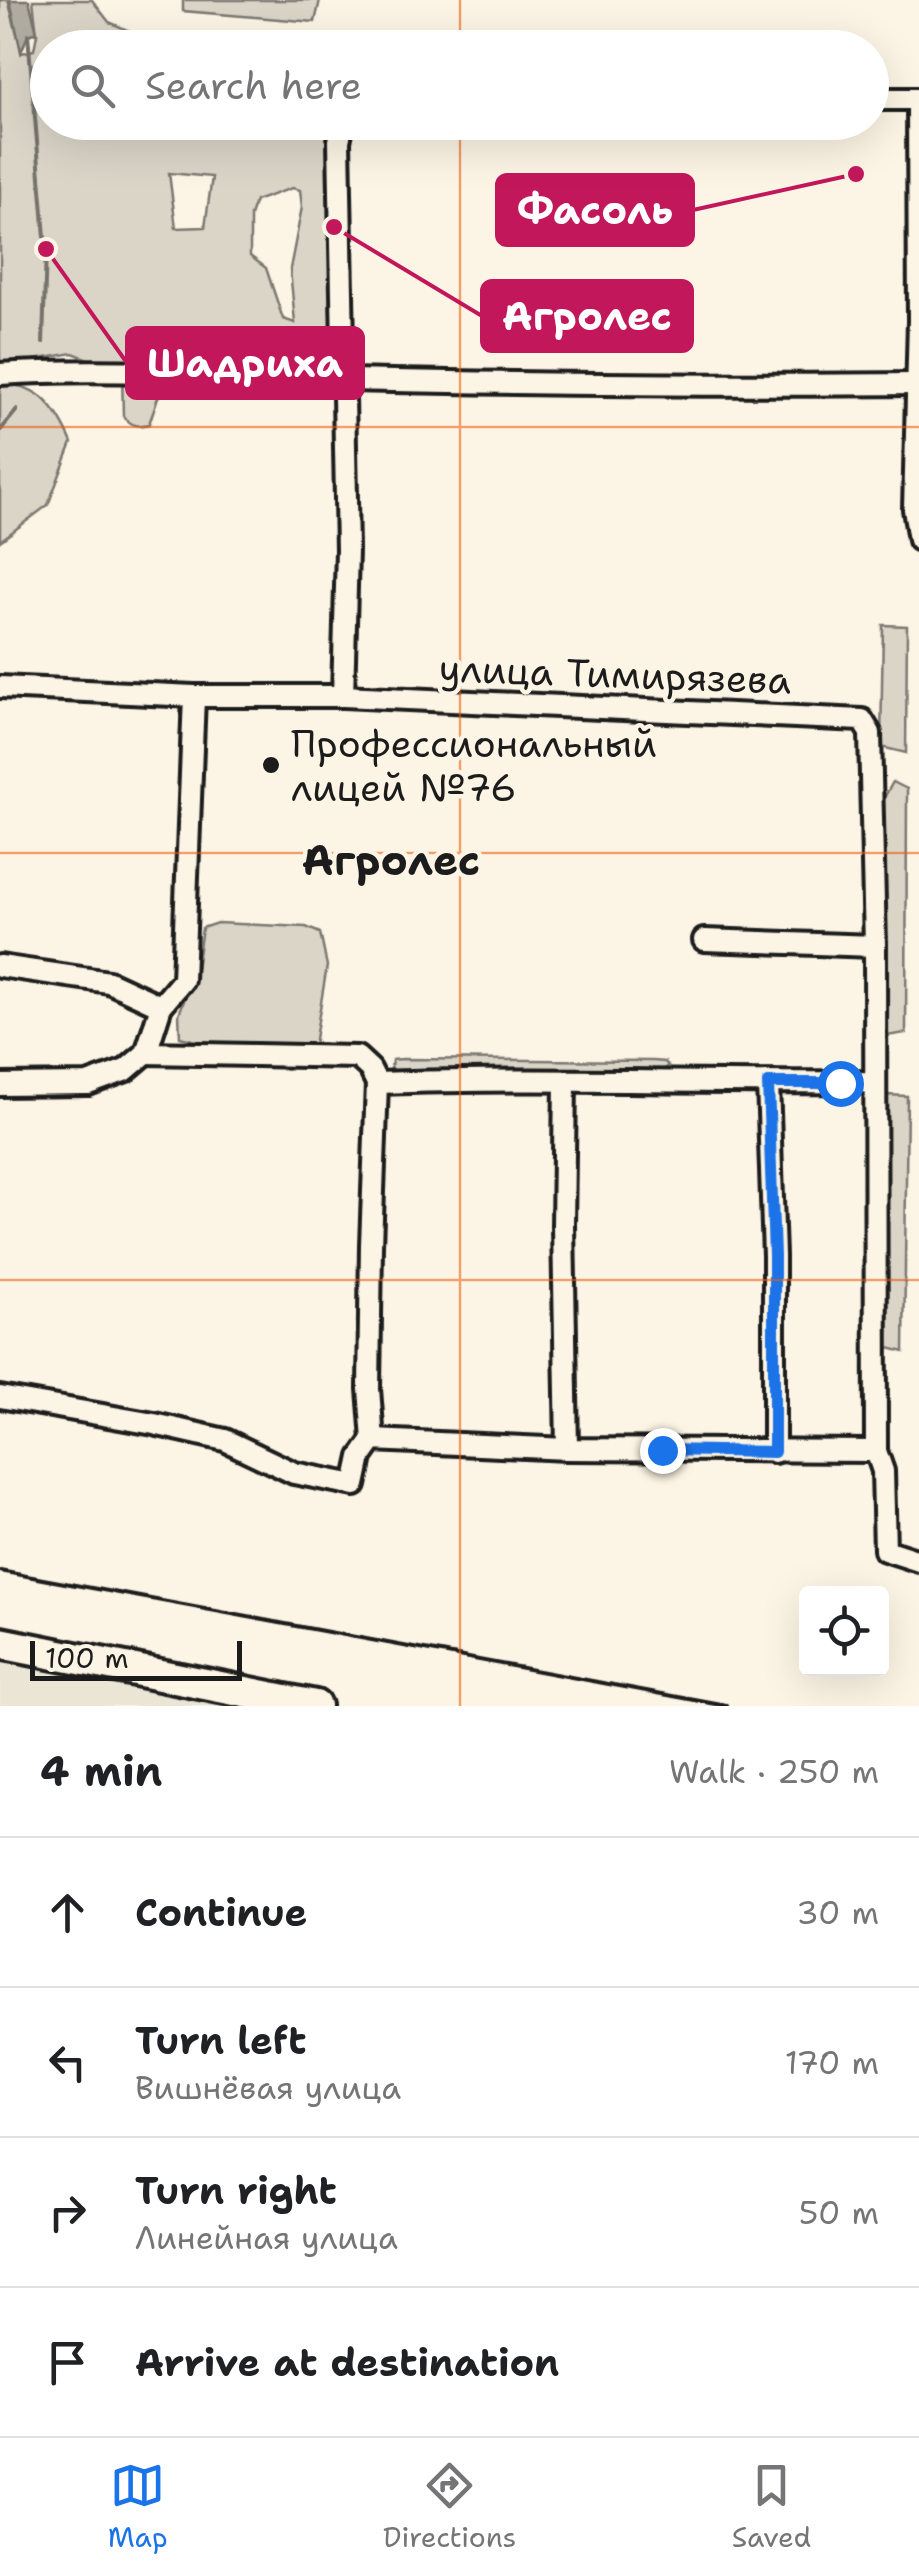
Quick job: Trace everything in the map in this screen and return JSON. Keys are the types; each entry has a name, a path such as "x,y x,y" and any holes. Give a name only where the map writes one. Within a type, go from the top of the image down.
{"highway":[{"path":"0,1642 316,1706"}],"street":[{"path":"889,99 919,99 914,509 919,540"},
{"path":"339,140 347,550 343,696"},
{"path":"0,374 46,370 717,387 918,384"},
{"name":"улица Тимирязева","path":"0,687 194,696 343,696 862,720 870,734 875,946 876,1451 883,1471 885,1550 919,1560"},
{"path":"0,1085 88,1084 126,1070 146,1053 161,1006 183,980 194,696"},
{"path":"704,940 875,946"},
{"path":"0,966 109,982 161,1006"},
{"path":"0,1397 225,1440 294,1472 356,1485 361,1457 374,1440 370,1390 371,1245 377,1083 370,1068 357,1057 146,1053"},
{"path":"377,1083 678,1079 875,1082"},
{"path":"566,1083 563,1225 568,1449"},
{"path":"768,1083 774,1256 774,1452"},
{"path":"374,1440 568,1449 876,1451"}],"shaded area":[{"path":"0,0 8,0 22,53 30,51 30,140 329,140 339,384 169,388 158,397 149,424 137,425 123,416 122,372 73,353 0,366","holes":["169,173 212,177 205,227 176,228","292,188 300,190 302,207 290,269 295,323 283,319 266,268 250,256 250,216 255,201"]},
{"path":"10,0 29,0 36,30 30,30 21,52"},
{"path":"33,0 92,0 109,22 127,30 37,30"},
{"path":"183,0 320,0 315,22 183,11"},
{"path":"0,385 14,385 36,393 53,409 72,443 48,505 0,541"},
{"path":"883,625 907,626 906,753 881,747"},
{"path":"893,782 907,789 906,1033 880,1037 881,803"},
{"path":"217,923 306,927 320,933 327,966 314,1045 217,1046 180,1037 179,1014 196,969 202,928"},
{"path":"392,1060 653,1061 668,1066 660,1072 400,1073 391,1068"},
{"path":"885,1095 907,1096 904,1352 885,1347"},
{"path":"0,1662 38,1667 220,1706 0,1706"}],"waterway":[{"path":"28,34 30,58"},
{"path":"37,140 46,249 43,343"},
{"path":"0,431 17,410"}],"railway":[{"path":"0,1571 727,1706"}],"place":[{"name":"Фасоль","path":"856,174"},
{"name":"Агролес","path":"334,227"},
{"name":"Шадриха","path":"46,249"},
{"name":"Профессиональный лицей №76","path":"271,765"}],"district":[{"name":"Агролес","path":"391,860"}],"route":[{"path":"662,1450 774,1452 774,1256 768,1083 840,1083"}]}
